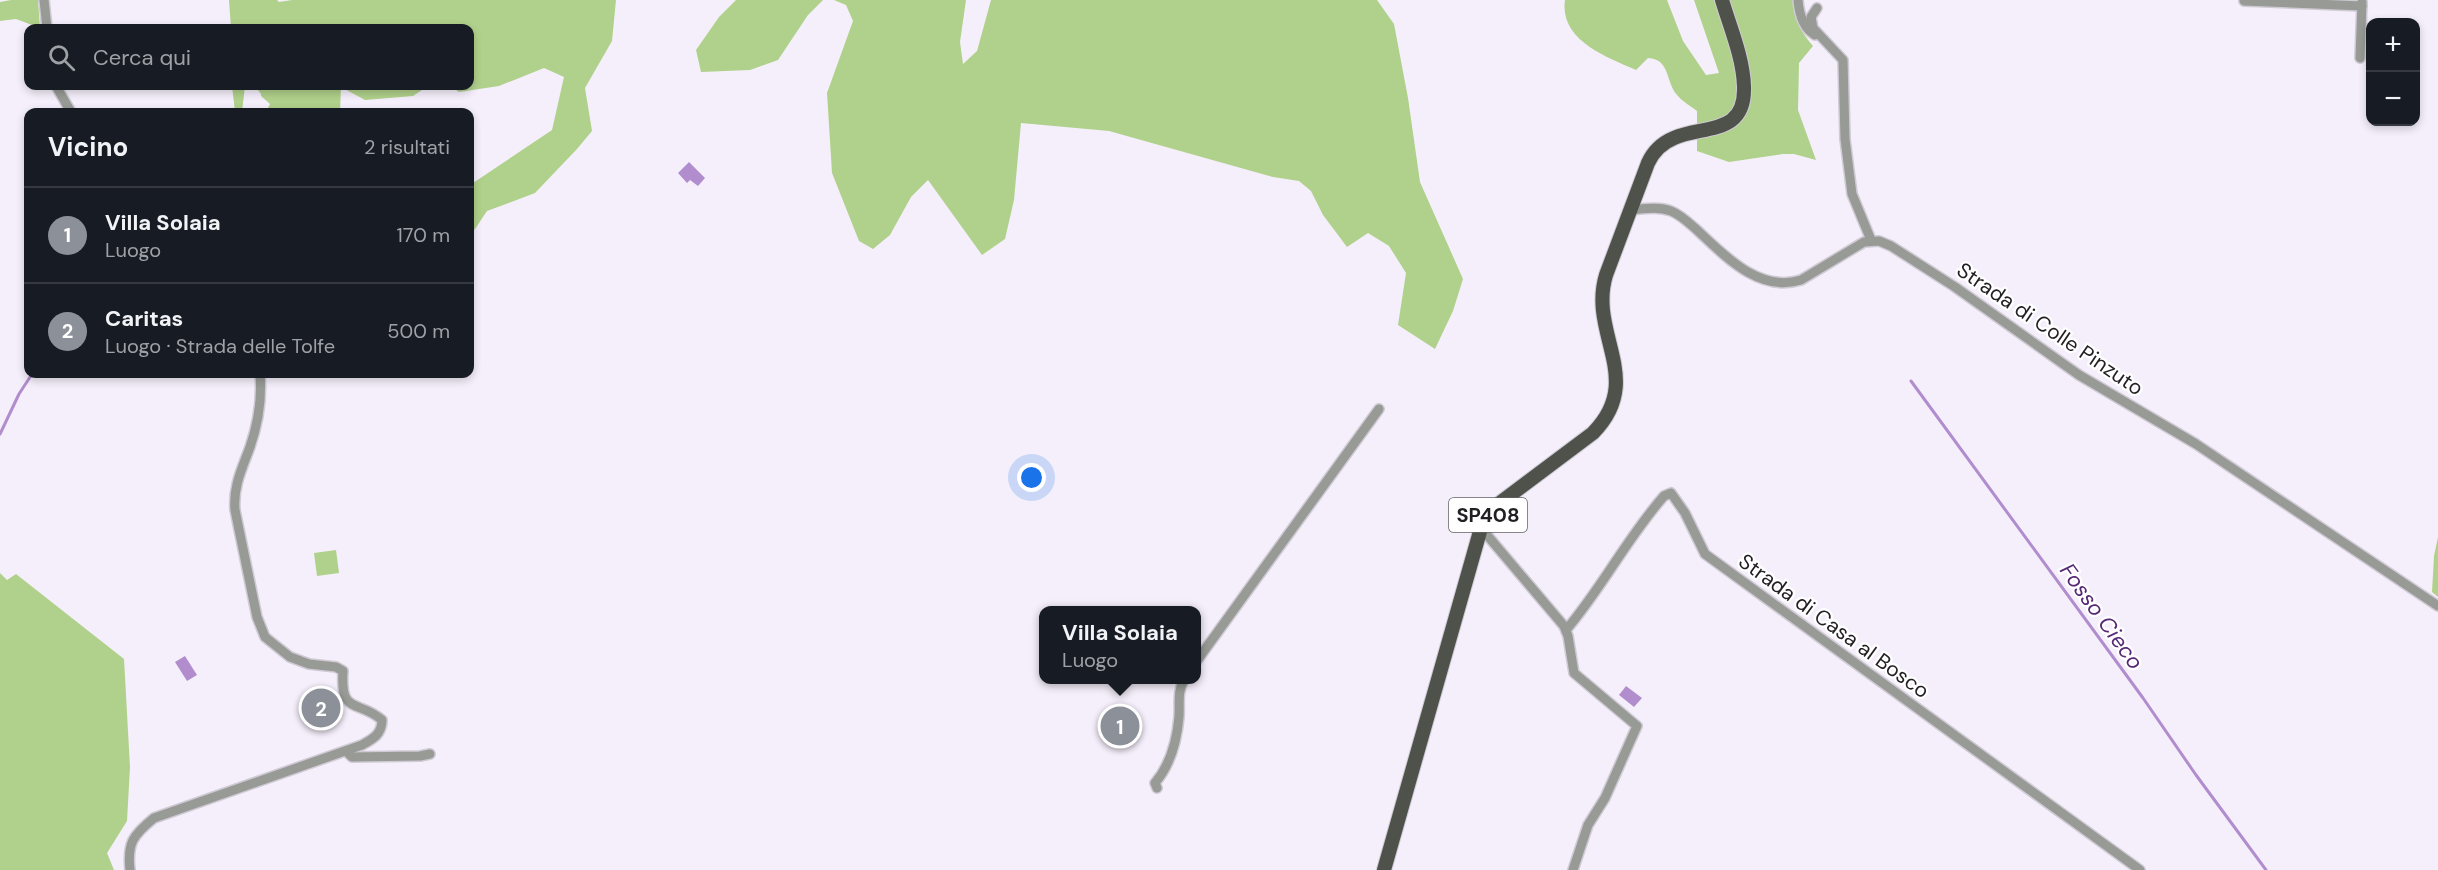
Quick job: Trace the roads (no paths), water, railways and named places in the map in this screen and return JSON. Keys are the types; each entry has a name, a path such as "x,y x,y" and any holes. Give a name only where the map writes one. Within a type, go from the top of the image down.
{"main road":[{"name":"SP408","path":"1384,870 1473,549 1481,528 1501,502 1593,433 1611,408 1617,389 1617,377 1601,295 1606,275 1645,170 1656,150 1675,137 1722,126 1733,118 1740,106 1744,90 1743,76 1722,0"}],"street":[{"path":"44,0 47,24"},
{"path":"1798,0 1799,12 1809,32 1829,45"},
{"path":"2244,1 2362,3 2360,58"},
{"path":"1629,210 1657,208 1676,213 1733,263 1764,280 1778,283 1801,280 1871,240 1852,194 1845,139 1843,60 1811,22 1811,17 1817,8"},
{"path":"58,90 69,108"},
{"name":"Strada di Colle Pinzuto","path":"1871,240 1891,246 1955,287 2079,375 2196,444 2438,606"},
{"path":"130,870 131,841 154,818 346,751 376,737 382,728 382,720 376,715 350,705 344,696 343,671 336,667 309,664 290,657 265,637 257,617 235,510 234,494 251,445 260,396 260,378"},
{"path":"1201,656 1379,409"},
{"name":"Strada di Casa al Bosco","path":"1566,630 1581,613 1637,528 1664,496 1671,493 1685,513 1705,554 2140,870"},
{"path":"1481,528 1566,630 1574,673 1637,726 1605,798 1588,825 1573,870"},
{"path":"1156,788 1155,783 1162,775 1173,750 1179,716 1178,691 1182,684"},
{"path":"346,751 352,757 430,754"}],"waterway":[{"path":"0,434 29,378"},
{"name":"Fosso Cieco","path":"1911,381 2266,870"}],"place":[{"name":"Caritas","path":"321,708"},
{"name":"Villa Solaia","path":"1120,726"}]}
